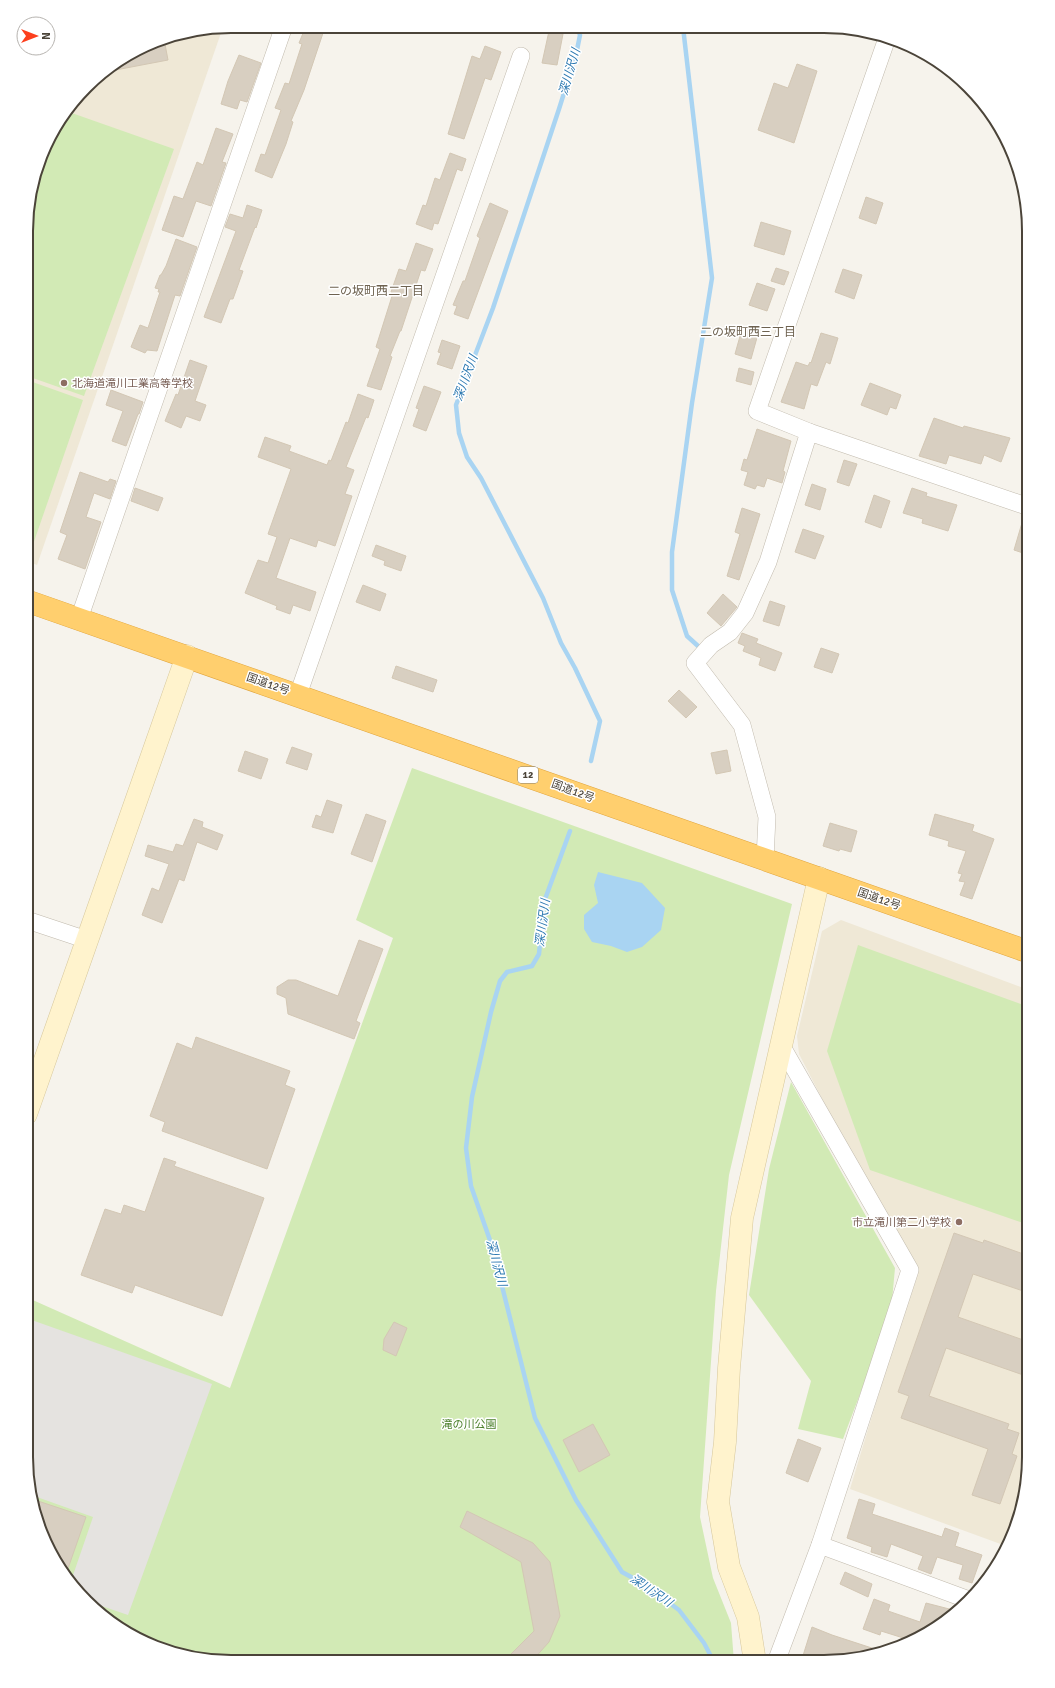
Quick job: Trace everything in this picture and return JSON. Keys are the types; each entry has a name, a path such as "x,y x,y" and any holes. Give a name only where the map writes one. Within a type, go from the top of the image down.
{"highway":[{"name":"国道12号","path":"33,603 819,878 1022,945"}],"street":[{"path":"79,619 282,33"},
{"path":"885,44 757,411 810,432 1022,505"},
{"path":"298,695 521,56"},
{"path":"765,859 768,817 742,726 695,663 711,645 730,632 745,613 768,562 810,432"},
{"path":"33,1094 187,656"},
{"path":"754,1655 748,1617 729,1567 718,1502 725,1442 729,1368 742,1218 819,878"},
{"path":"33,922 87,940"},
{"path":"779,1655 820,1545 910,1270 781,1046"},
{"path":"820,1545 963,1598"}],"shaded area":[{"name":"北海道滝川工業高等学校","path":"221,33 37,565 33,563 33,218 43,167 53,143 66,121 82,100 110,74 143,53 167,43 192,37"},
{"name":"市立滝川第二小学校","path":"841,920 1022,987 1022,1470 1012,1521 1002,1545 850,1489 917,1267 862,1176 799,1054 797,1036 822,931"},
{"path":"33,1320 212,1384 128,1615 99,1605 73,1576 93,1517 37,1497 33,1470"}],"green space":[{"path":"72,113 174,149 84,396 33,378 33,218 43,167 53,143"},
{"path":"33,382 83,400 33,544"},
{"name":"滝の川公園","path":"412,768 792,904 729,1175 716,1291 700,1517 713,1578 731,1623 733,1655 218,1655 192,1651 167,1645 143,1635 110,1614 82,1588 66,1567 53,1545 43,1521 33,1470 33,1300 230,1388 393,938 356,920"},
{"path":"858,945 1022,1004 1022,1223 870,1170 827,1051"},
{"path":"791,1082 895,1268 891,1312 843,1439 798,1429 811,1381 749,1295 769,1169"}],"water":[{"path":"598,872 642,883 665,908 661,930 642,947 627,952 611,946 592,942 584,929 584,915 598,903 594,885"}],"building":[{"path":"303,33 323,33 304,90 291,121 293,122 286,144 272,178 255,171 261,154 265,155 281,110 275,108 285,83 289,84 302,44 299,43"},
{"path":"549,33 563,34 557,65 542,63"},
{"path":"165,44 168,60 116,70 143,53"},
{"path":"485,46 501,52 491,80 485,78 464,139 448,134 472,56 480,59"},
{"path":"239,55 261,63 247,102 240,100 237,109 221,104 228,81"},
{"path":"797,64 817,71 794,143 758,130 774,83 788,88"},
{"path":"216,128 233,134 222,162 226,163 211,206 196,201 183,237 162,230 174,196 183,199 197,162 203,165"},
{"path":"450,153 466,159 462,171 457,169 438,224 434,223 432,230 416,224 423,205 426,206 435,178 440,180"},
{"path":"866,197 883,203 876,224 859,218"},
{"path":"490,203 508,211 468,319 454,314 457,306 453,305 463,281 465,281 480,238 477,236"},
{"path":"247,205 262,210 239,270 243,271 233,299 230,299 221,323 204,317 236,231 225,227 230,214 243,218"},
{"path":"761,222 791,231 784,255 754,246"},
{"path":"176,239 197,247 180,296 175,295 157,351 147,350 145,353 131,347 140,325 148,328 160,292 158,292 159,289 155,288 160,275 166,266"},
{"path":"416,243 433,249 425,271 421,270 401,331 390,356 392,357 381,390 367,386 380,349 376,347 393,293 391,292 399,269 406,271"},
{"path":"776,268 789,272 784,285 771,281"},
{"path":"843,269 862,275 854,299 835,292"},
{"path":"757,283 775,289 767,311 749,305"},
{"path":"742,329 758,334 751,359 735,354"},
{"path":"821,333 838,338 830,364 826,362 817,386 811,384 804,409 781,402 796,362 808,366 810,362 811,363"},
{"path":"442,340 460,346 452,369 437,364 441,353 438,352"},
{"path":"190,360 207,366 195,401 206,405 200,421 186,416 181,428 165,421 176,394 178,395"},
{"path":"739,368 754,372 751,385 736,381"},
{"path":"870,383 901,395 896,409 890,407 887,415 861,405"},
{"path":"424,386 441,392 426,431 413,426 419,409 416,408"},
{"path":"111,390 143,402 126,446 112,441 123,411 106,405"},
{"path":"358,394 374,400 368,418 366,417 346,467 354,470 345,494 352,496 335,546 318,540 316,547 290,538 276,578 316,592 310,611 293,605 290,614 276,609 277,606 245,593 258,560 268,563 277,537 268,534 291,469 258,457 265,437 291,446 289,451 327,465 329,460 331,461 346,422 348,423"},
{"path":"934,418 963,428 964,426 1010,438 1001,462 984,455 981,464 949,455 946,464 919,456"},
{"path":"757,429 791,441 783,471 785,472 782,483 767,478 764,487 757,485 755,489 744,485 748,472 741,470 744,459 747,460"},
{"path":"844,460 857,464 849,486 837,482"},
{"path":"80,472 108,482 110,479 116,481 110,499 94,493 86,517 101,522 85,569 58,559 67,535 60,532"},
{"path":"812,484 826,489 820,510 805,505"},
{"path":"135,488 163,498 158,511 131,501"},
{"path":"912,488 927,493 926,496 957,505 948,531 922,523 923,519 903,513"},
{"path":"874,495 890,501 881,528 865,522"},
{"path":"742,508 760,514 739,580 727,576 740,534 735,532"},
{"path":"1022,523 1022,553 1014,550"},
{"path":"803,529 824,536 815,559 795,552"},
{"path":"376,545 406,556 401,571 384,565 385,561 372,556"},
{"path":"363,585 386,594 380,611 356,602"},
{"path":"723,594 737,607 721,626 707,613"},
{"path":"770,601 785,606 779,626 763,621"},
{"path":"742,633 758,639 756,643 782,653 775,671 759,665 761,658 743,651 745,646 738,643"},
{"path":"821,648 839,654 832,673 814,667"},
{"path":"396,666 437,680 433,692 392,678"},
{"path":"679,690 697,707 686,718 668,701"},
{"path":"292,747 312,754 307,770 286,763"},
{"path":"727,750 731,771 716,774 711,753"},
{"path":"245,751 268,759 261,779 238,771"},
{"path":"327,800 342,805 333,833 312,827 316,815 321,817"},
{"path":"366,814 386,821 372,862 351,854"},
{"path":"935,814 974,825 972,831 994,839 972,899 960,895 965,882 959,881 962,874 958,873 966,851 948,846 949,841 929,835"},
{"path":"194,819 203,822 202,827 223,835 217,850 197,842 184,881 179,879 162,923 142,915 152,888 159,891 169,864 145,856 148,845 173,852 176,844 183,846"},
{"path":"830,823 857,831 851,852 840,849 839,851 823,846"},
{"path":"359,940 383,949 356,1021 360,1023 354,1039 288,1014 286,998 277,994 277,987 288,980 296,980 338,996"},
{"path":"196,1037 290,1071 285,1085 295,1089 267,1169 162,1131 165,1122 150,1116 177,1043 192,1049"},
{"path":"164,1158 176,1162 174,1166 264,1198 222,1316 135,1285 132,1293 81,1275 105,1209 121,1214 124,1205 145,1212"},
{"path":"954,1233 983,1243 984,1240 1022,1254 1022,1291 973,1274 958,1317 1022,1340 1022,1375 946,1348 929,1396 1009,1424 1007,1429 1019,1433 1012,1454 1017,1456 1000,1504 972,1495 988,1449 901,1418 909,1396 898,1392"},
{"path":"394,1322 407,1328 396,1356 383,1350 384,1339"},
{"path":"593,1424 610,1455 579,1472 563,1440"},
{"path":"798,1439 821,1448 808,1482 786,1473"},
{"path":"859,1499 875,1504 872,1514 942,1537 945,1528 959,1533 955,1546 982,1555 972,1583 959,1579 963,1565 937,1557 931,1574 918,1569 923,1556 891,1544 887,1557 871,1552 872,1547 847,1538"},
{"path":"38,1501 86,1517 68,1569 53,1545 43,1521"},
{"path":"467,1511 533,1543 550,1562 560,1616 549,1642 537,1655 510,1655 534,1631 521,1562 460,1527"},
{"path":"845,1572 872,1584 868,1597 840,1584"},
{"path":"874,1599 890,1605 888,1611 920,1622 926,1603 951,1609 934,1622 904,1638 881,1631 880,1635 863,1629"},
{"path":"812,1627 873,1648 837,1655 803,1655"}],"waterway":[{"name":"深川沢川","path":"579,33 576,55 559,109 493,308 456,405 459,433 467,457 481,478 543,598 561,643 575,668 600,721 591,761"},
{"path":"684,33 712,278 692,403 672,552 672,590 687,636 698,646"},
{"name":"深川沢川","path":"570,831 544,902 539,954 532,966 507,972 500,981 491,1012 472,1097 466,1148 471,1186 492,1246 535,1418 576,1500 622,1572 642,1583 679,1610 704,1643 710,1655"}],"place":[{"name":"北海道滝川工業高等学校","path":"64,383"},
{"name":"市立滝川第二小学校","path":"959,1222"}],"district":[{"name":"二の坂町西二丁目","path":"376,291"},
{"name":"二の坂町西三丁目","path":"748,332"}]}
